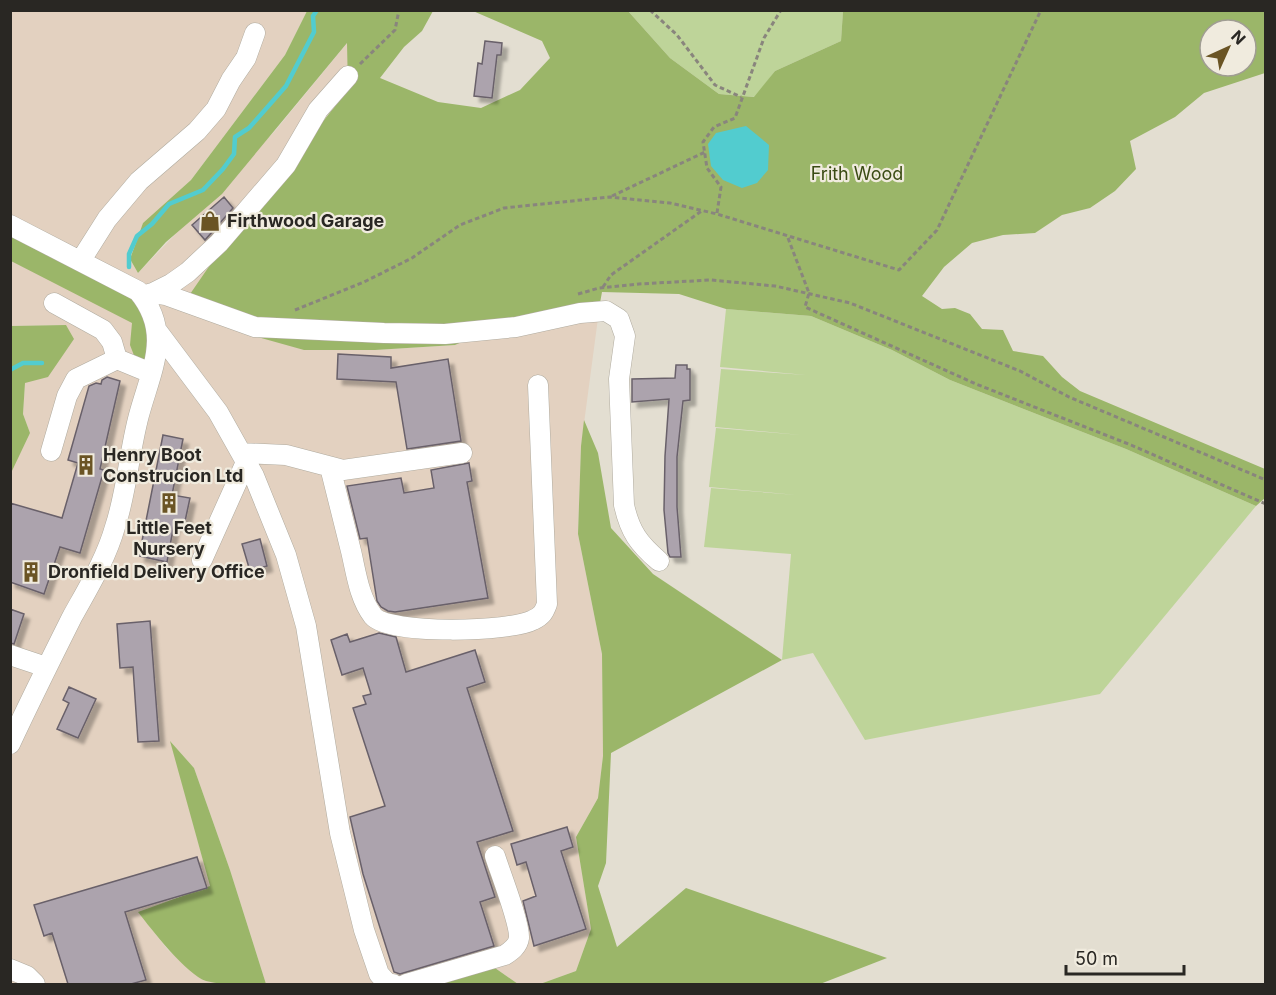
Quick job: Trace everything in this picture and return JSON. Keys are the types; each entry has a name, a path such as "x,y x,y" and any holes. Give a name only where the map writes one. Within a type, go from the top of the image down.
{"street":[{"path":"81,261 107,219 139,181 155,165 176,151 216,109 246,58 255,33"},
{"path":"148,294 171,284 188,272 219,243 286,165 318,110 348,76"},
{"path":"10,225 148,294 166,295 255,327 445,334 516,327 580,313 606,311 619,319 625,336 619,379 624,505 628,524 642,546 659,561"},
{"path":"148,294 158,332 218,412 254,476 286,555 306,626 340,833 364,930 379,974 388,984 393,984"},
{"path":"54,303 103,330 112,342 117,359"},
{"path":"10,744 46,667 101,563 115,528 138,418 151,373 158,332"},
{"path":"51,451 67,396 76,378 117,359 151,373"},
{"path":"330,467 362,596 374,617 394,625 467,631 531,622 543,615 548,604 538,385"},
{"path":"243,458 286,455 343,470 462,453"},
{"path":"202,560 243,458"},
{"path":"10,655 46,667"},
{"path":"406,984 505,956 515,948 519,938 515,916 495,856"},
{"path":"10,969 27,976 35,984"}],"path":[{"path":"348,76 394,30 399,10"},
{"path":"650,10 676,35 715,86 741,97"},
{"path":"717,214 721,187 707,168 704,142 714,127 735,118 764,38 781,10"},
{"path":"288,313 364,282 412,258 459,225 504,208 610,197 670,203 703,210 899,270 937,230 1041,10"},
{"path":"610,197 705,152"},
{"path":"602,288 610,275 703,210"},
{"path":"788,237 808,292 805,307 976,384 1131,445 1266,504"},
{"path":"572,296 602,288 711,280 775,286 850,303 1020,371 1069,397 1266,480"}],"shaded area":[{"path":"11,11 307,11 285,55 191,180 143,223 130,259 138,273 275,131 348,42 348,90 319,126 304,350 375,350 455,345 498,326 600,303 581,446 578,534 602,654 603,756 598,798 576,837 591,929 576,971 540,984 518,984 495,968 438,984 266,984 230,870 194,768 171,742 210,886 138,912 168,950 203,980 223,984 11,984 10,473 30,433 23,414 25,383 66,325 11,326"}],"green space":[{"name":"Frith Wood","path":"307,11 433,11 422,31 404,47 380,78 438,102 481,108 520,90 550,58 542,41 473,11 628,11 670,58 719,94 754,97 775,71 841,41 843,11 1265,11 1265,73 1258,75 1258,18 1198,18 1198,78 1250,78 1204,93 1175,117 1130,141 1136,169 1115,191 1090,208 1062,215 1035,233 1003,235 972,243 944,267 922,296 942,309 955,308 970,314 982,329 1003,330 1013,351 1043,356 1062,377 1080,391 1265,469 1265,498 1256,506 1126,449 950,380 892,350 811,316 726,309 679,294 602,292 600,303 498,326 455,345 375,350 304,350 250,335 188,297 219,252 348,90 347,43 222,194 166,242 138,273 130,259 143,223 191,180 285,55"},
{"path":"628,11 843,11 841,41 775,71 755,97 719,94 670,58"},
{"path":"10,234 124,290 140,305 154,328 148,360 135,358 130,345 132,323 11,261"},
{"path":"726,309 811,316 892,350 950,380 1126,449 1256,506 1100,694 865,740 813,653 782,660 791,554 704,547 711,488 796,495 709,487 716,428 801,435 715,427 721,369 806,375 720,367"},
{"path":"66,325 74,339 48,377 25,383 23,414 30,433 11,473 11,326"},
{"path":"584,420 598,453 611,528 653,574 782,660 611,753 606,863 598,886 617,947 686,888 887,958 820,984 540,984 576,971 591,929 576,837 598,798 603,756 602,654 578,534"},
{"path":"170,741 194,768 230,870 266,984 221,984 198,977 170,951 138,912 210,886"},
{"path":"495,968 518,984 438,984"}],"water":[{"path":"746,126 769,145 768,170 757,183 742,188 723,180 711,166 708,144 716,133"}],"building":[{"path":"485,41 502,43 501,55 497,55 492,98 474,96 478,63 482,64"},
{"path":"224,197 233,208 205,240 192,225"},
{"path":"338,354 391,357 391,368 448,359 461,441 407,449 396,382 337,379"},
{"path":"676,365 687,365 687,369 690,369 690,400 683,401 677,457 677,507 681,557 670,557 664,510 669,399 632,402 632,379 675,378"},
{"name":"Henry Boot Construcion Ltd","path":"107,377 120,381 100,469 104,470 80,553 60,547 44,594 10,582 10,503 62,518 78,463 68,460 89,386 96,383 101,384 102,380"},
{"name":"Little Feet Nursery","path":"163,435 183,439 172,495 190,498 184,526 174,524 167,562 139,556"},
{"path":"469,463 472,481 467,482 488,598 395,612 381,607 377,601 367,538 360,539 347,486 401,478 404,493 434,488 431,470"},
{"path":"260,539 267,566 250,571 242,544"},
{"path":"10,609 24,614 14,644 10,643"},
{"path":"150,621 159,741 138,742 133,667 120,668 117,624"},
{"path":"379,633 396,637 406,672 475,650 485,682 467,688 513,831 477,842 495,897 480,902 494,946 400,974 394,972 363,874 350,817 385,806 353,708 366,704 363,696 371,694 363,668 342,675 331,640 347,634 350,642"},
{"path":"69,687 96,699 78,738 57,729 69,703 63,700"},
{"path":"567,827 573,847 561,851 586,929 534,946 523,901 536,896 526,862 517,865 511,844"},
{"path":"197,857 207,888 125,912 146,980 131,984 68,984 52,933 44,936 34,905"}],"waterway":[{"path":"129,267 129,254 137,236 152,224 169,204 203,190 234,154 235,137 249,128 286,86 314,32 313,16 317,10"},
{"path":"10,370 23,363 42,363"}],"place":[{"name":"Firthwood Garage","path":"210,221"},
{"name":"Henry Boot Construcion Ltd","path":"86,465"},
{"name":"Little Feet Nursery","path":"169,503"},
{"name":"Dronfield Delivery Office","path":"31,572"}]}
